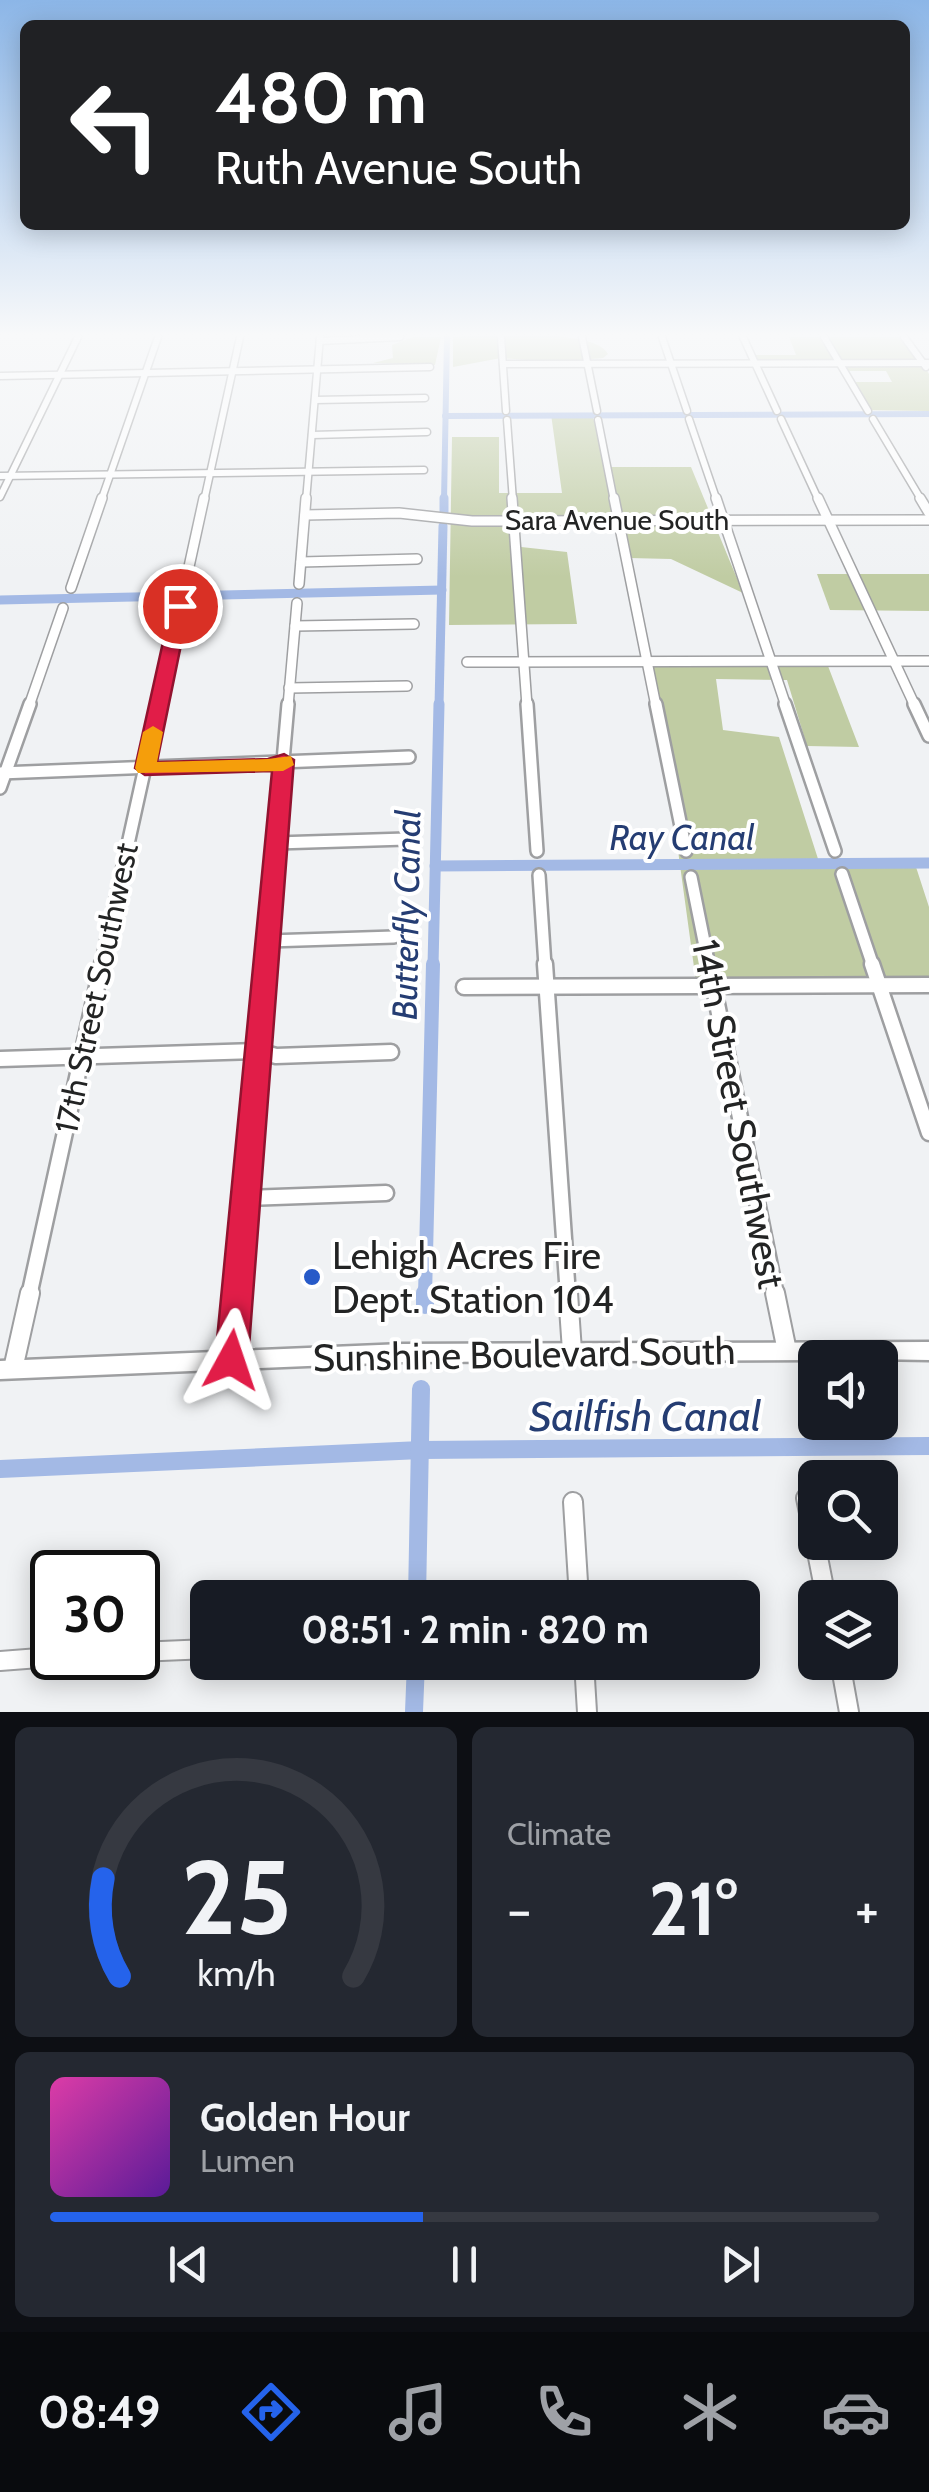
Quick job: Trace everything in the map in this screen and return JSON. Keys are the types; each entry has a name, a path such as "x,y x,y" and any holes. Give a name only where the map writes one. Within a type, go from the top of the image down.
{"street":[{"path":"0,498 39,417"},
{"path":"70,588 131,417"},
{"path":"185,585 222,417"},
{"path":"299,584 314,417"},
{"path":"506,417 537,851"},
{"path":"597,417 686,851"},
{"path":"689,417 835,851"},
{"path":"779,417 929,736"},
{"path":"871,417 929,516"},
{"path":"312,435 427,432"},
{"path":"0,476 424,470"},
{"name":"Sara Avenue South","path":"305,515 399,513 447,520 828,520 929,516"},
{"path":"300,562 417,559"},
{"path":"231,1360 297,603"},
{"name":"17th Street Southwest","path":"6,1370 81,1056 180,606"},
{"path":"0,788 63,608"},
{"path":"295,626 414,624"},
{"path":"467,662 929,661"},
{"path":"290,688 406,686"},
{"path":"3,773 409,757"},
{"path":"276,843 406,839"},
{"path":"842,874 929,1134"},
{"path":"539,875 572,1351"},
{"name":"14th Street Southwest","path":"691,877 787,1351"},
{"path":"268,940 394,936"},
{"path":"464,986 929,985"},
{"path":"0,1059 258,1050 276,1056 391,1052"},
{"path":"246,1198 386,1193"},
{"name":"Sunshine Boulevard South","path":"6,1370 572,1351 929,1351"},
{"path":"573,1502 578,1580"},
{"path":"160,1651 190,1650"},
{"path":"0,1660 30,1659"},
{"path":"585,1680 587,1712"},
{"path":"843,1680 849,1712"}],"green space":[{"path":"551,417 593,417 607,467 691,467 743,593 671,559 629,558 621,522 512,522 512,546 567,552 577,624 449,625 452,437 499,437 499,493 562,493"},
{"path":"817,574 929,574 929,611 830,610"},
{"path":"652,661 828,666 859,747 807,746 787,680 716,679 723,730 779,737 819,862 916,867 929,907 929,983 697,989"}],"waterway":[{"name":"Butterfly Canal","path":"444,501 446,417"},
{"name":"Butterfly Canal","path":"444,501 444,512"},
{"name":"Butterfly Canal","path":"442,590 443,526"},
{"path":"0,600 442,590"},
{"name":"Butterfly Canal","path":"439,706 442,590"},
{"name":"Butterfly Canal","path":"435,866 439,704"},
{"name":"Ray Canal","path":"435,866 929,863"},
{"name":"Butterfly Canal","path":"433,966 435,866"},
{"name":"Butterfly Canal","path":"425,1296 433,964"},
{"name":"Butterfly Canal","path":"425,1296 425,1305"},
{"name":"Butterfly Canal","path":"420,1450 421,1389"},
{"name":"Sailfish Canal","path":"420,1450 929,1446"},
{"path":"0,1469 420,1450"},
{"name":"Butterfly Canal","path":"417,1580 420,1450"},
{"name":"Butterfly Canal","path":"414,1712 415,1680"}],"slow traffic":[{"path":"153,732 145,768 271,765 284,760 283,765"}],"place":[{"name":"Lehigh Acres Fire Dept. Station 104","path":"312,1277"}],"route":[{"path":"180,606 145,768 271,765 284,760 231,1360"}]}
